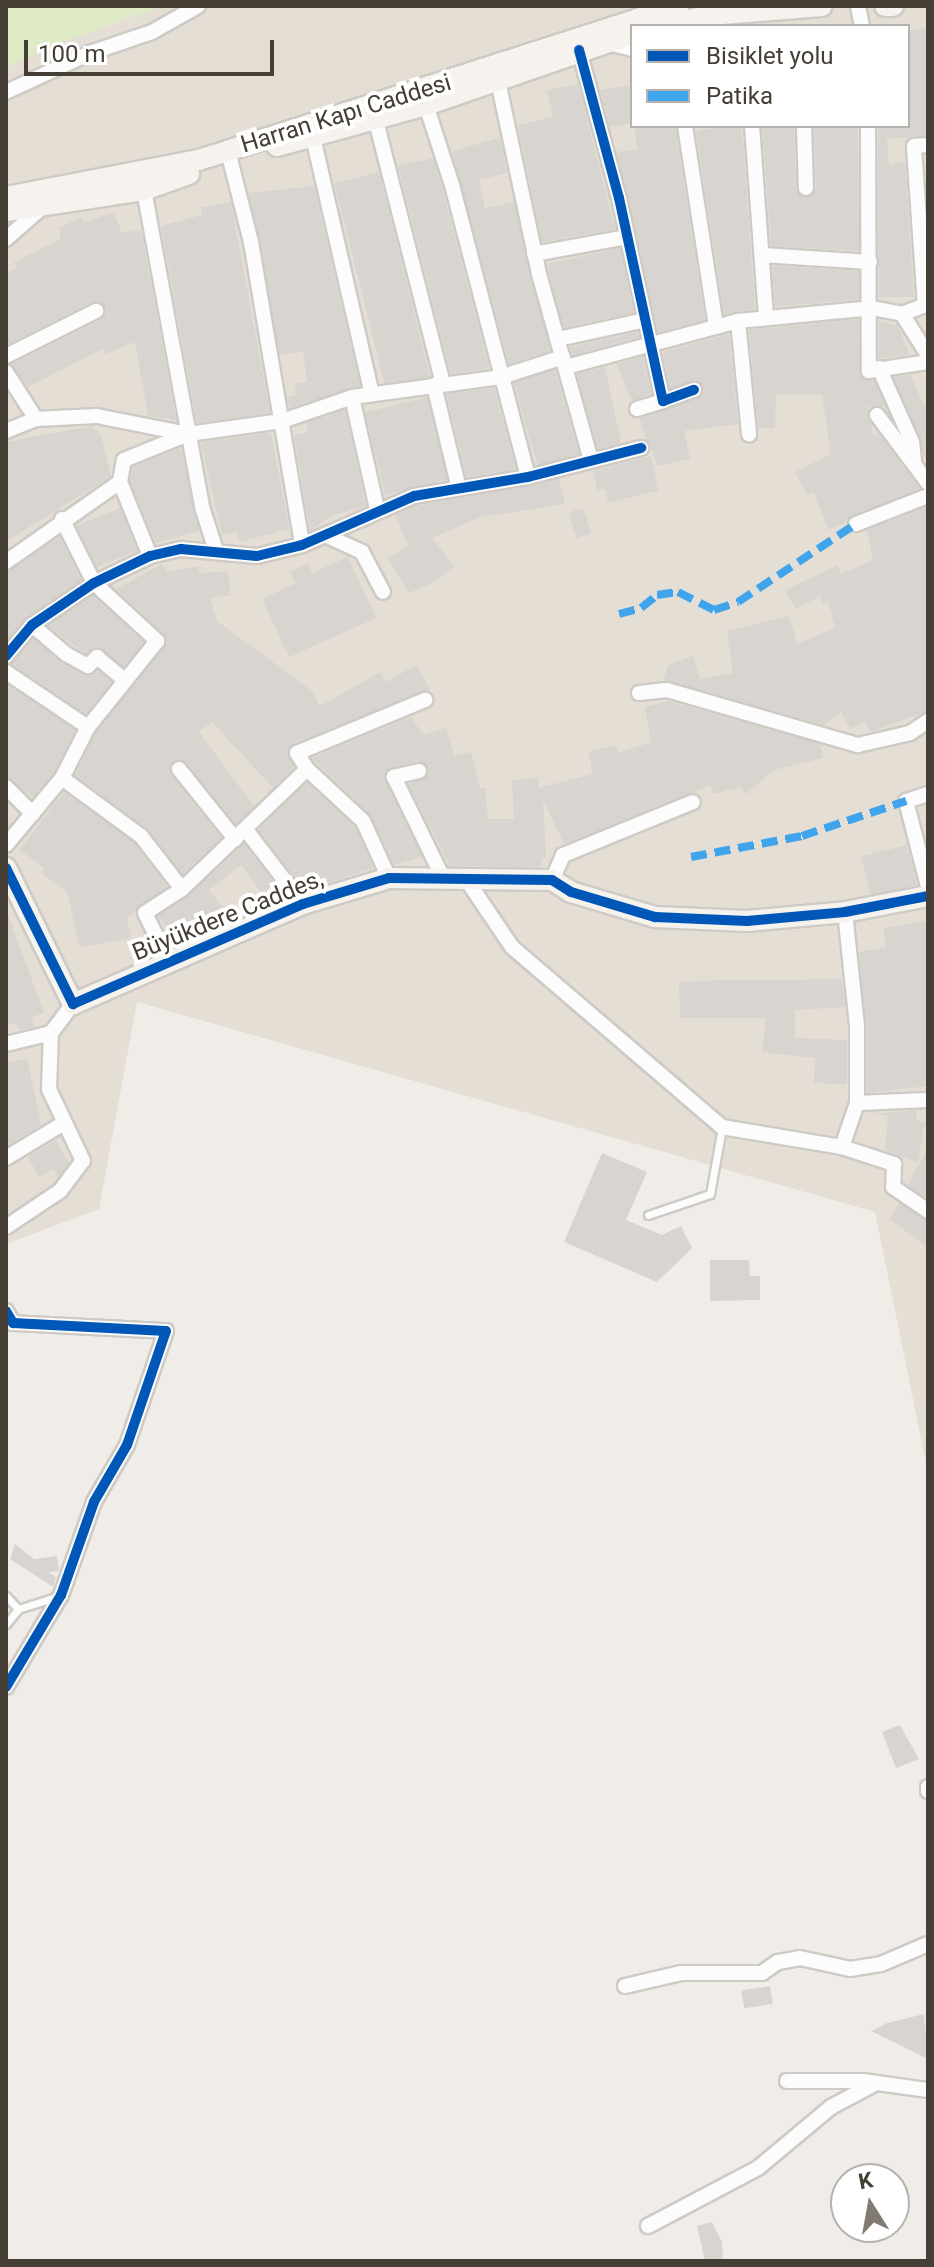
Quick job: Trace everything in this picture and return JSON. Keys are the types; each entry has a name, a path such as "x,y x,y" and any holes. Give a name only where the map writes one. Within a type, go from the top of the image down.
{"main road":[{"name":"Harran Kapı Caddesi","path":"6,211 199,160 679,6"},
{"path":"674,24 709,15 822,6"},
{"path":"885,6 893,6"},
{"name":"Harran Kapı Caddesi","path":"6,197 46,199 144,190 230,159 376,121 630,35"},
{"path":"6,868 73,1004"},
{"name":"Büyükdere Caddes,","path":"73,1004 168,960 303,904 389,878 552,880 571,892 655,917 747,921 845,912 928,896"}],"street":[{"path":"6,92 90,53 152,32 198,6"},
{"path":"603,42 630,49"},
{"path":"579,50 627,237 663,401"},
{"path":"498,81 534,254 590,457"},
{"path":"426,105 452,185 528,477"},
{"path":"376,121 439,384 458,485"},
{"path":"685,128 716,326"},
{"path":"752,128 766,317"},
{"path":"804,128 806,188"},
{"path":"868,128 872,308 869,371 928,362"},
{"path":"313,137 372,394"},
{"path":"150,556 120,482 124,460 188,434 282,421 352,397 501,377 650,345 738,321 872,308 902,314 927,305 922,196 914,146 928,145"},
{"path":"230,159 251,242 302,545"},
{"path":"144,190 168,302 188,434 216,551"},
{"path":"6,239 46,199"},
{"path":"534,254 627,237"},
{"path":"762,255 870,262"},
{"path":"6,356 96,311"},
{"path":"902,314 928,355"},
{"path":"558,339 645,320"},
{"path":"738,321 749,434"},
{"path":"879,368 912,442 914,461"},
{"path":"6,372 36,419"},
{"path":"637,409 694,390"},
{"path":"352,397 377,509"},
{"path":"877,415 928,483"},
{"path":"6,431 36,419 97,416 188,434"},
{"path":"6,656 32,625 94,583 150,556 181,549 257,556 302,545 377,509 458,485 528,477 590,457 641,448"},
{"path":"6,562 62,519 120,482"},
{"path":"856,524 928,496"},
{"path":"6,845 62,778 88,727 157,641 94,583 62,519"},
{"path":"325,535 362,552 383,592"},
{"path":"32,625 66,654 88,666 97,657 124,680"},
{"path":"6,672 88,727"},
{"path":"639,693 667,690 858,745 910,733 928,721"},
{"path":"389,878 363,821 307,769 297,753 425,700"},
{"path":"179,769 303,904"},
{"path":"168,960 145,913 182,889 307,769"},
{"path":"419,771 394,777 443,878"},
{"path":"62,778 141,836 182,889"},
{"path":"6,787 33,814"},
{"path":"928,794 906,801 928,886"},
{"path":"552,880 563,855 693,802"},
{"path":"466,879 512,947 722,1127 842,1147 894,1164 893,1187 928,1211"},
{"path":"842,1147 857,1103 857,1026 845,912"},
{"path":"6,1227 60,1191 83,1161 49,1089 51,1033 73,1004"},
{"path":"6,1044 51,1033"},
{"path":"857,1103 928,1100"},
{"path":"6,1158 64,1123"},
{"path":"6,1311 13,1323 166,1331 127,1445 94,1502 61,1595 6,1687"},
{"path":"625,1986 681,1973 762,1973 778,1962 800,1958 850,1969 881,1964 928,1944"},
{"path":"787,2081 876,2083 928,2090"},
{"path":"648,2226 758,2168 831,2107 876,2083"}],"lane":[{"path":"648,1215 710,1194 722,1127"},
{"path":"6,1624 18,1609 61,1595"},
{"path":"6,1596 18,1609"}],"shaded area":[{"path":"6,6 928,6 928,1473 875,1212 137,1002 99,1209 6,1244"}],"green space":[{"path":"6,6 163,6 51,46 6,68"}],"building":[{"path":"928,27 928,135 887,139 889,164 905,162 914,297 879,297 878,128 910,128 910,31"},
{"path":"578,84 615,229 542,242 518,125 553,117 547,90"},
{"path":"630,85 630,123 610,127 600,90"},
{"path":"634,128 675,128 705,320 658,332 617,152 638,149"},
{"path":"742,128 755,309 724,314 696,131"},
{"path":"762,128 794,128 796,188 806,198 816,188 814,128 858,128 859,251 771,246"},
{"path":"500,138 507,173 479,180 485,208 514,202 550,351 509,364 452,151"},
{"path":"433,158 489,368 451,374 398,166"},
{"path":"379,172 430,377 385,388 334,183"},
{"path":"314,186 360,386 289,408 287,397 296,395 295,384 307,382 303,351 280,355 249,193"},
{"path":"231,202 270,413 197,423 161,226 202,215 201,207"},
{"path":"114,213 122,233 141,230 176,420 148,416 135,342 105,354 103,349 28,387 12,364 101,320 106,311 101,302 92,302 6,345 6,273 17,268 14,262 60,239 59,228 82,217 84,222"},
{"path":"620,248 634,313 561,328 548,263"},
{"path":"772,266 859,271 859,299 775,307"},
{"path":"859,319 860,376 874,380 885,406 868,406 873,435 879,434 920,489 828,530 814,493 807,495 795,472 831,454 822,394 776,395 775,428 758,428 749,330"},
{"path":"879,322 897,325 910,355 879,358"},
{"path":"638,332 639,337 573,355 570,347"},
{"path":"729,334 738,424 684,431 690,459 658,466 639,419 697,399 704,391 695,380 670,388 663,352"},
{"path":"643,357 651,394 632,401 617,364"},
{"path":"605,367 621,443 598,449 577,374"},
{"path":"555,370 579,454 538,465 514,382"},
{"path":"911,375 924,406 928,404 928,466 894,377"},
{"path":"494,388 516,469 466,477 447,394"},
{"path":"427,397 448,479 385,495 365,412"},
{"path":"345,410 366,506 331,516 310,531 294,435 308,432 306,423"},
{"path":"92,426 101,435 111,476 6,542 6,442"},
{"path":"271,433 289,529 239,542 237,532 222,535 201,442"},
{"path":"181,448 199,531 156,543 130,481 133,467"},
{"path":"651,456 658,491 608,502 605,489 597,490 593,471"},
{"path":"559,479 565,504 481,517 432,538 454,567 435,582 409,593 388,558 408,546 395,515 417,506"},
{"path":"928,507 928,711 870,732 865,721 850,729 841,712 824,725 664,680 668,665 693,656 700,679 733,673 727,631 789,616 797,644 835,628 828,602 822,604 820,596 796,609 785,590 838,565 841,574 873,560 867,530"},
{"path":"120,508 137,551 94,568 76,526"},
{"path":"583,508 591,534 577,538 569,512"},
{"path":"60,537 81,580 26,617 6,640 6,572"},
{"path":"348,557 376,618 289,657 262,599 296,583 291,571 308,563 312,573"},
{"path":"162,564 168,572 198,566 199,573 228,571 231,595 210,598 217,621 312,691 320,706 381,672 385,682 417,665 430,690 292,744 287,754 294,767 273,788 212,722 199,732 254,806 236,824 187,763 172,762 171,775 221,838 183,874 147,828 75,775 96,732 167,643 164,634 116,589"},
{"path":"93,596 143,642 124,667 100,647 86,654 48,626"},
{"path":"33,639 61,663 84,675 98,671 111,682 86,714 12,664"},
{"path":"6,684 75,730 54,772 33,797 6,777"},
{"path":"668,701 820,744 823,758 774,770 746,794 740,787 713,794 710,785 564,844 543,799 546,857 541,858 542,866 525,867 450,866 408,784 428,775 427,765 417,761 391,768 384,775 422,857 394,865 370,814 312,758 411,717 423,735 446,728 454,756 471,752 480,788 485,788 488,819 514,819 512,780 538,778 538,788 593,774 588,752 616,745 618,753 651,742 645,707"},
{"path":"307,783 355,827 373,868 305,890 258,830"},
{"path":"64,792 134,843 167,887 127,918 131,938 80,947 67,892 41,873 45,868 19,850"},
{"path":"244,844 285,898 270,904 241,865 209,890 233,920 179,944 158,916 189,896"},
{"path":"907,845 917,885 871,896 861,856"},
{"path":"6,909 44,1013 31,1017 35,1027 20,1030 17,1024 6,1025"},
{"path":"928,920 928,1086 867,1093 859,952 886,947 883,928"},
{"path":"842,979 845,1007 795,1010 795,1038 847,1040 847,1084 814,1083 815,1058 762,1052 766,1018 680,1018 679,981"},
{"path":"27,1058 41,1125 6,1146 6,1063"},
{"path":"917,1110 916,1120 925,1122 918,1162 885,1150 888,1116 873,1114"},
{"path":"56,1140 69,1163 58,1177 54,1169 39,1177 28,1157"},
{"path":"928,1147 928,1199 908,1185"},
{"path":"602,1153 647,1172 626,1220 662,1235 681,1226 692,1248 657,1282 564,1242"},
{"path":"899,1203 928,1221 928,1248 890,1219"},
{"path":"710,1260 749,1260 750,1276 760,1276 760,1300 710,1301"},
{"path":"15,1544 34,1559 57,1556 59,1571 49,1572 56,1578 53,1587 10,1559"},
{"path":"900,1725 919,1759 896,1768 882,1732"},
{"path":"770,1986 773,2004 744,2008 741,1991"},
{"path":"924,2014 928,2059 871,2031 887,2023"},
{"path":"712,2222 722,2242 723,2261 705,2261 697,2226"}],"marked path":[{"path":"619,614 641,608 657,595 678,592 714,610 738,602 856,524"},
{"path":"691,857 802,836 906,801"}],"cycle path":[{"path":"579,50 619,198 663,401 694,390"},
{"path":"6,656 32,625 94,583 150,556 181,549 257,556 302,545 414,496 528,477 641,448"},
{"path":"6,868 73,1004 303,904 389,878 552,880 571,892 655,917 747,921 845,912 928,896"},
{"path":"6,1311 13,1323 166,1331 127,1445 94,1502 61,1595 6,1687"}]}
